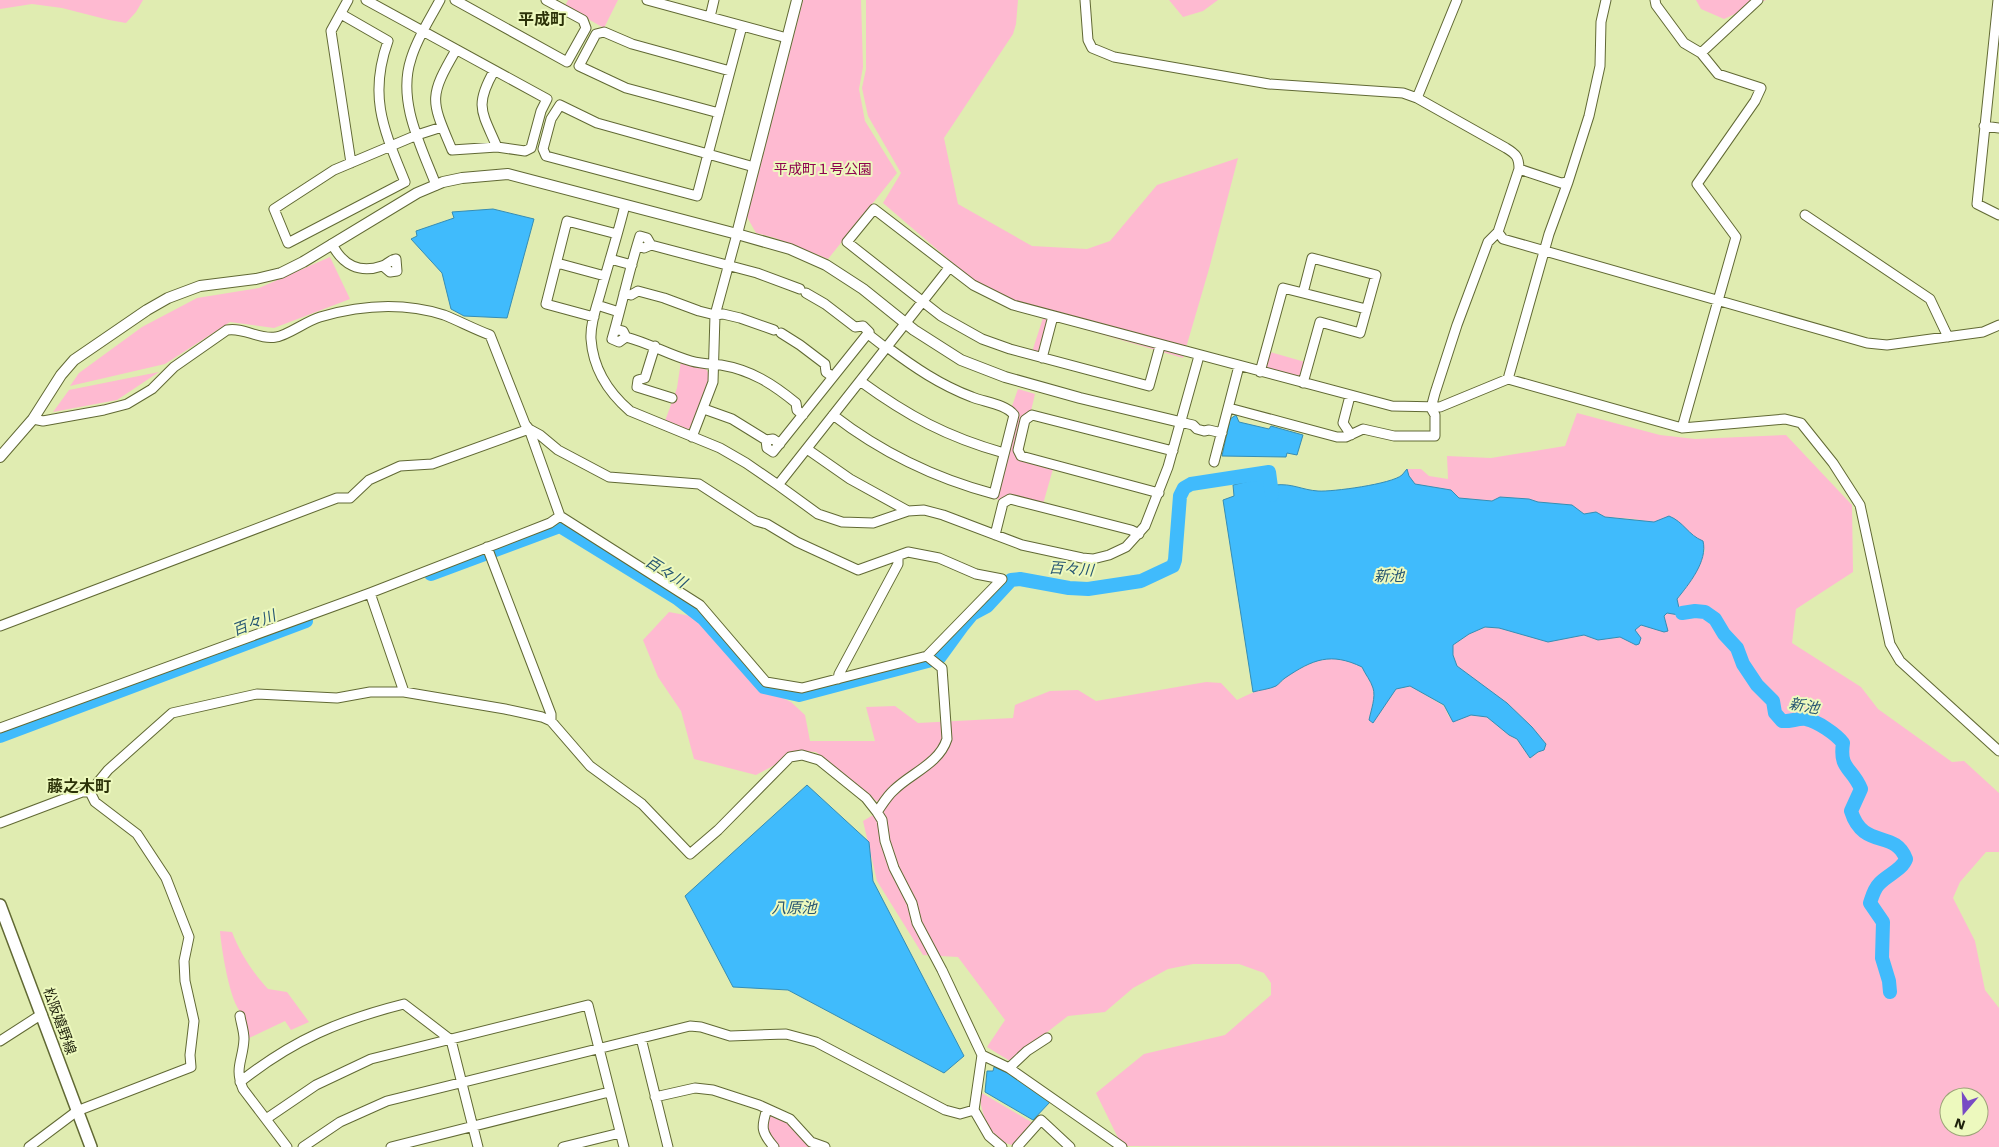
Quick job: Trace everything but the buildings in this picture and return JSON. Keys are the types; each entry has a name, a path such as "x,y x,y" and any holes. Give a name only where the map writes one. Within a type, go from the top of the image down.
{"main road":[{"name":"松阪嬉野線","path":"1,909 91,1147"}],"street":[{"path":"348,0 331,31 351,163"},
{"path":"366,0 547,99 539,116 530,148 525,151 497,147 452,150 435,106 439,80 456,50"},
{"path":"436,185 409,110 407,85 410,60 440,0"},
{"path":"455,0 567,62 586,28 582,20 546,0"},
{"path":"647,0 787,38"},
{"path":"710,17 714,0"},
{"path":"692,437 713,382 715,315 797,0"},
{"path":"1085,0 1088,40 1092,48 1114,57 1269,84 1403,92 1417,98 1515,154 1519,160 1519,169 1498,232 1488,242 1457,325 1432,408 1435,415 1435,436 1394,436 1363,429 1351,435 1337,437 1229,408"},
{"path":"1417,98 1457,0"},
{"path":"1508,379 1544,251 1588,116 1600,66 1601,22 1606,0"},
{"path":"1656,0 1656,5 1684,43 1701,53 1718,74 1761,88 1755,101 1697,184 1736,237 1682,428"},
{"path":"1701,53 1758,0"},
{"path":"1998,0 1977,204 1999,215"},
{"path":"341,14 388,40 380,69 378,89 382,119 391,147 405,182 288,243 274,209 334,170 391,147 417,135 442,127"},
{"path":"742,26 708,154 697,196 546,156 543,149 552,119 560,104 597,123 708,154 754,166"},
{"path":"719,113 626,88 579,66 596,34 604,32 632,44 730,71"},
{"path":"494,71 483,92 481,106 497,147"},
{"path":"1984,126 1999,128"},
{"path":"1519,169 1561,183 1568,182"},
{"path":"0,457 33,419 61,375 74,360 147,310 168,298 200,286 256,279 281,272 332,244 406,198 436,185 462,178 508,174 790,249 826,265 863,289 906,324 944,351 981,369 1080,398 1193,425 1197,429 1204,431 1209,430 1222,433"},
{"path":"625,205 594,317 591,338 596,364 604,383 619,401 630,410 740,459 818,514 842,522 873,523 908,511 924,510 936,512 1022,545 1093,559 1119,551 1133,542 1145,526 1159,493 1173,451 1199,356"},
{"path":"1160,346 1149,386 1042,358 982,339 941,316 847,242 874,209 949,268 973,285 1002,300 1160,346 1392,406 1440,407 1508,379 1682,428 1785,419 1801,423 1832,463 1860,505 1890,644 1900,661 1999,751"},
{"path":"1805,215 1930,300 1948,337"},
{"path":"594,317 546,304 567,221 617,234"},
{"path":"1498,232 1503,239 1867,343 1887,345 1948,337 1983,332 1999,325"},
{"path":"704,409 732,419 766,440 767,448 773,452 810,407 869,332 863,326 856,326 803,291 771,277 651,245 647,238 640,236 615,330 622,331 626,337 655,346 691,361 755,374 769,381 796,403 797,410 803,415"},
{"path":"332,244 340,257 353,267 362,269 383,266"},
{"path":"1302,293 1312,258 1376,275 1360,333 1320,322 1303,384"},
{"path":"610,259 632,265"},
{"path":"557,263 605,276"},
{"path":"778,485 949,268"},
{"path":"627,283 635,285 638,291 715,315 723,314 740,318 778,332 800,344 825,364 832,364 839,369"},
{"path":"1260,372 1283,288 1366,309"},
{"path":"624,293 631,295 638,291"},
{"path":"0,626 338,498 350,498 369,480 400,466 432,464 528,429 540,435 558,450 609,477 699,484 756,520 858,570 898,558 908,552 939,558 976,574 1002,579 927,656 802,688 766,682 700,604 560,516 528,429 490,335 444,315 406,307 367,306 336,312 310,320 277,338 236,328 227,330 174,367 152,389 126,404 43,421 33,419"},
{"path":"598,306 619,312"},
{"path":"1042,358 1053,316"},
{"path":"833,415 869,441 906,462 933,475 994,494 1014,415 1010,409 978,400 950,388 887,348 865,337"},
{"path":"655,346 644,378 638,380 636,387 672,398"},
{"path":"825,364 826,372 833,377"},
{"path":"1214,462 1239,366"},
{"path":"860,381 891,404 921,422 956,438 1004,453"},
{"path":"1350,396 1343,423 1351,435"},
{"path":"796,403 803,402 810,407"},
{"path":"1159,493 1021,456 1018,450 1026,420 1032,415 1173,451"},
{"path":"807,449 867,490 908,511"},
{"path":"995,535 1004,504 1010,499 1131,530 1139,534"},
{"path":"0,728 370,593 550,523 560,516"},
{"path":"487,547 551,714 551,721"},
{"path":"838,679 898,564 898,558"},
{"path":"370,593 404,692"},
{"path":"876,812 894,790 920,772 944,748 947,740 942,668 927,656"},
{"path":"90,792 108,770 172,713 257,694 337,698 370,692 404,692 505,708 542,717 551,721 590,766 642,804 690,854 718,830 790,758 802,755 819,760 866,798 882,820 885,841 892,861 912,903 917,922 982,1055 974,1110 989,1136 1002,1147"},
{"path":"0,823 82,792 90,792"},
{"path":"29,1147 77,1111 191,1067 190,1055 194,1021 185,981 184,961 189,937 166,878 137,834 95,802 90,792"},
{"path":"240,1082 270,1059 315,1034 350,1019 404,1004 451,1040 478,1147"},
{"path":"266,1119 306,1090 371,1059 588,1005 624,1147"},
{"path":"0,1041 42,1014"},
{"path":"240,1016 244,1040 238,1075 240,1082 243,1089 287,1147"},
{"path":"303,1147 335,1125 387,1101 690,1026 701,1027 730,1036 775,1033 794,1035 816,1042 945,1110 960,1114 974,1110"},
{"path":"641,1038 668,1147"},
{"path":"1010,1068 1027,1051 1047,1038"},
{"path":"982,1055 1010,1068 1122,1147"},
{"path":"655,1097 695,1088 706,1088 790,1119 811,1142 825,1147"},
{"path":"391,1147 609,1092"},
{"path":"767,1109 762,1124 774,1147"},
{"path":"1016,1147 1042,1120 1070,1147"},
{"path":"563,1147 620,1133"}],"green space":[{"path":"0,0 143,0 136,12 126,23 62,8 32,4 0,9"},
{"path":"568,0 618,0 604,28 565,6"},
{"name":"平成町１号公園","path":"803,0 861,0 863,67 859,89 865,121 897,173 828,259 775,238 756,233 747,217"},
{"path":"866,0 1018,0 1016,24 1013,34 944,138 958,204 1032,246 1087,249 1110,241 1157,185 1238,158 1183,358 1049,319 1040,355 1032,352 1043,318 1003,306 883,203 901,173 868,116 862,88 866,69"},
{"path":"1169,0 1218,0 1203,11 1183,17"},
{"path":"1696,0 1766,0 1724,19 1701,9"},
{"path":"330,257 350,299 274,328 230,322 165,364 70,386 79,373 142,327 197,298 259,288"},
{"path":"1270,352 1305,362 1302,376 1297,378 1268,371 1266,365"},
{"path":"681,361 705,368 710,375 692,426 687,430 665,421 677,388"},
{"path":"159,372 117,400 53,412 69,390"},
{"path":"1018,389 1035,394 1031,411 1022,416 1014,451 1019,460 1053,469 1043,504 1010,495 1000,501 996,498 1017,415 1012,406"},
{"path":"1577,413 1660,435 1695,439 1786,435 1852,505 1853,572 1796,609 1792,643 1861,687 1878,709 1952,762 1964,761 1999,793 1999,852 1986,852 1960,882 1953,898 1975,941 1985,990 1999,1008 1999,1147 1122,1146 1096,1093 1144,1054 1225,1035 1271,995 1271,983 1264,973 1239,964 1193,964 1168,969 1133,988 1105,1012 1068,1016 1010,1061 987,1047 1005,1020 958,957 923,955 877,881 863,821 885,808 816,752 801,751 756,775 694,759 681,711 658,677 643,640 669,612 696,617 720,629 760,687 791,702 805,715 810,741 875,741 866,707 895,706 918,723 1013,718 1015,705 1050,691 1078,690 1096,701 1206,682 1221,683 1237,700 1259,690 1277,685 1286,677 1314,662 1331,659 1351,662 1362,667 1374,692 1369,719 1373,722 1396,689 1410,686 1444,706 1449,717 1460,718 1471,715 1487,717 1509,735 1517,739 1530,758 1544,750 1546,744 1532,727 1507,703 1457,666 1453,655 1453,645 1469,634 1485,627 1499,628 1548,642 1584,635 1598,640 1620,637 1641,625 1664,632 1664,616 1667,613 1685,616 1679,608 1677,599 1693,576 1705,550 1686,529 1634,519 1605,517 1596,512 1584,514 1572,505 1538,502 1529,499 1500,497 1492,501 1458,498 1451,490 1415,484 1409,476 1407,469 1421,469 1429,476 1448,479 1447,456 1491,458 1565,446"},
{"path":"220,931 232,932 243,955 262,983 268,989 287,992 309,1022 291,1030 285,1021 247,1039 242,1013 238,1008 230,987"},
{"path":"980,1092 1033,1123 1012,1145 998,1138 992,1131 984,1116"},
{"path":"774,1115 790,1123 800,1137 812,1147 779,1147 767,1131 768,1117"}],"water":[{"path":"493,209 534,219 507,318 464,316 451,309 442,273 411,239 417,236 416,231 454,218 452,212"},
{"path":"1236,415 1239,422 1269,429 1271,426 1303,435 1297,455 1287,453 1286,457 1222,456 1230,419"},
{"name":"新池","path":"1407,469 1409,476 1415,484 1451,490 1459,498 1492,501 1500,497 1529,499 1538,502 1572,505 1584,514 1596,512 1605,517 1654,522 1669,516 1703,541 1704,549 1700,564 1692,579 1677,599 1679,608 1701,607 1699,615 1685,616 1667,613 1664,616 1668,631 1664,632 1641,625 1635,630 1641,638 1639,644 1636,645 1620,637 1598,640 1584,635 1548,642 1499,628 1485,627 1469,634 1453,645 1453,655 1457,666 1507,703 1532,727 1546,744 1544,750 1530,758 1517,739 1509,735 1487,717 1471,715 1453,722 1444,705 1410,686 1396,689 1373,723 1369,720 1373,704 1373,688 1362,667 1351,662 1331,659 1313,662 1295,671 1276,686 1253,692 1223,500 1234,496 1233,485 1273,475 1275,485 1287,485 1318,491 1336,490 1362,487 1387,481 1402,475"},
{"name":"八原池","path":"807,785 869,842 873,881 964,1056 944,1073 788,990 733,987 685,896"},
{"path":"994,1067 1012,1075 1050,1102 1033,1120 985,1092 987,1071 993,1071"}],"waterway":[{"name":"百々川","path":"431,574 560,526 677,598 704,619 764,687 799,695 939,658 972,614 987,606 1011,580 1020,579 1069,588 1088,589 1141,581 1173,566 1180,496 1184,488 1191,484 1269,472 1272,495"},
{"name":"新池","path":"1682,613 1705,612 1715,619 1724,634 1737,648 1743,664 1757,685 1773,701 1775,713 1782,721 1810,720 1826,728 1843,743 1842,752 1845,764 1861,789 1851,811 1856,823 1863,831 1894,844 1901,850 1906,859 1898,869 1877,886 1870,903 1883,922 1882,958 1889,981 1890,992"},
{"name":"百々川","path":"0,736 306,621"}],"district":[{"name":"平成町","path":"542,19"},
{"name":"藤之木町","path":"79,786"}]}
